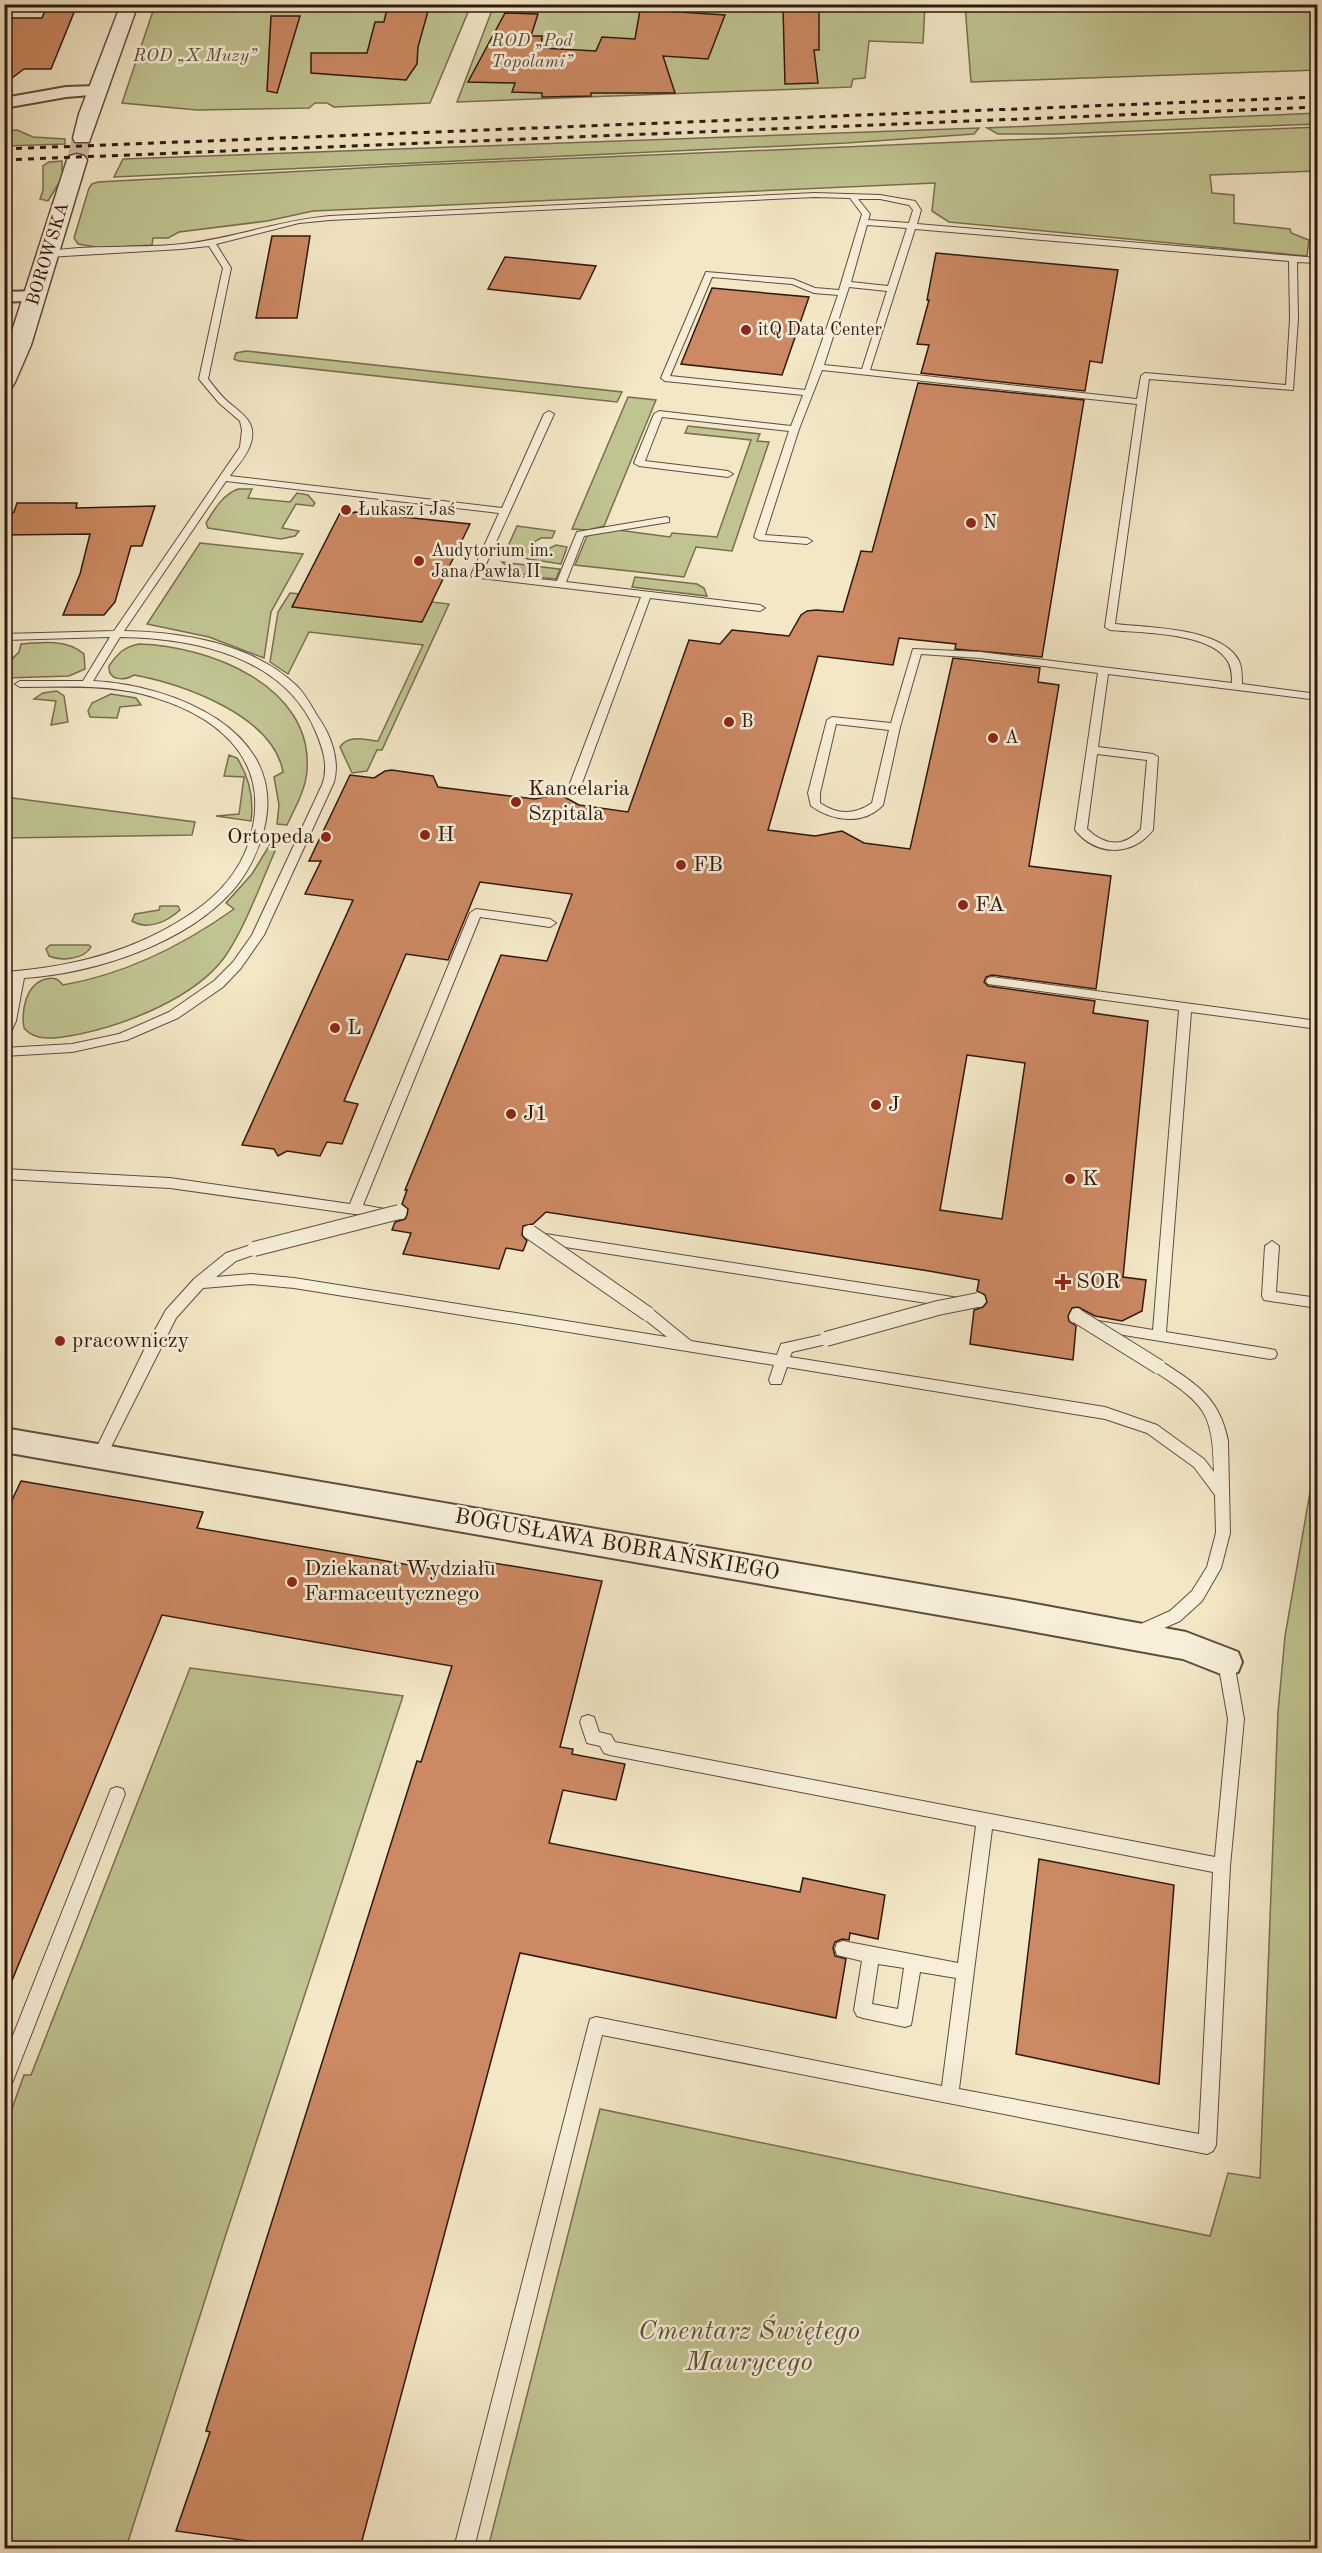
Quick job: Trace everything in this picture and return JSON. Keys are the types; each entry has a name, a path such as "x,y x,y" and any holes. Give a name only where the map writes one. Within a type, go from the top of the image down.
{"street":[{"path":"82,138 130,4"},
{"path":"4,103 92,105"},
{"name":"BOROWSKA","path":"4,382 20,345 77,160"},
{"path":"4,297 36,296"},
{"name":"BOGUSŁAWA BOBRAŃSKIEGO","path":"4,1440 1132,1636 1186,1646 1226,1662"}],"lane":[{"path":"48,254 156,250 211,243 299,221 330,218 815,195 889,198 912,203 917,210 864,372"},
{"path":"807,541 759,537 794,429 819,367 866,222 867,214 852,196"},
{"path":"866,222 1317,261"},
{"path":"87,685 104,653 245,447 248,430 241,414 225,404 203,379 227,268 211,243"},
{"path":"1237,687 1237,672 1233,660 1225,650 1208,640 1110,627 1144,376 1290,388 1294,319 1293,259"},
{"path":"807,393 665,378 709,274 794,282 814,290 890,289"},
{"path":"819,367 1141,402"},
{"path":"549,414 476,575 760,608"},
{"path":"728,474 639,464 659,414 794,429"},
{"path":"224,478 503,512"},
{"path":"560,586 580,534 666,520"},
{"path":"575,786 646,596"},
{"path":"4,637 118,634 169,636 209,644 249,659 266,668 301,695 312,712 328,750 330,777 253,944 234,970 177,1012 140,1031 74,1048 4,1052"},
{"path":"895,727 832,720 814,793 815,804 825,813 844,816 863,815 877,805 916,651 980,655 1317,697"},
{"path":"1092,750 1153,758 1148,830 1130,846 1112,847 1099,844 1089,839 1081,830 1092,750 1103,671"},
{"path":"4,976 63,969 108,958 170,931 207,908 230,887 250,856 260,831 264,795 256,765 248,752 222,726 195,710 152,693 122,687 20,684"},
{"path":"354,1210 476,913 550,923"},
{"path":"4,1035 10,1021 19,975"},
{"path":"992,981 1317,1025"},
{"path":"1159,1336 1185,1008"},
{"path":"4,1174 170,1183 354,1210 398,1214 254,1249 231,1257 199,1283 171,1314 99,1457"},
{"path":"688,1347 648,1314 529,1234 977,1303 939,1308 786,1348 776,1380"},
{"path":"1272,1246 1269,1296 1317,1303"},
{"path":"199,1283 251,1279 294,1283 1105,1413 1152,1429 1199,1463 1222,1493"},
{"path":"1132,1636 1175,1616 1197,1596 1215,1568 1223,1533 1221,1442 1209,1406 1191,1388 1077,1319 1159,1336 1270,1354"},
{"path":"464,2548 596,2025 1207,2145 1222,1866 1236,1719 1226,1662"},
{"path":"588,1722 593,1738 605,1740 609,1748 1222,1866"},
{"path":"4,2082 117,1794"},
{"path":"949,2096 985,1822"},
{"path":"843,1948 868,1964 913,1962 965,1972"},
{"path":"868,1964 863,2010 905,2019 913,1962"}],"green space":[{"name":"ROD „X Muzy”","path":"155,5 471,5 430,103 334,107 327,103 315,103 309,108 197,110 122,103"},
{"name":"ROD „Pod Topolami”","path":"494,5 925,5 923,43 869,41 865,78 853,79 851,87 457,102"},
{"path":"965,5 1317,5 1317,70 971,82"},
{"path":"1317,113 1317,124 1055,134 998,134 987,128"},
{"path":"1317,127 1317,171 1210,175 1212,193 1234,195 1234,223 1290,229 1291,233 1309,240 1307,256 949,222 932,211 935,183 313,211 267,221 179,232 168,238 153,238 152,245 101,248 78,244 74,238 89,188 98,182 416,165"},
{"path":"979,128 974,134 846,143 114,177 123,159"},
{"path":"17,130 33,137 65,139 65,144 5,146 5,131"},
{"path":"62,161 62,170 64,170 62,178 48,201 40,199 43,190 43,166 49,162"},
{"path":"246,351 622,392 617,402 234,359 236,353"},
{"path":"628,397 656,400 604,526 588,530 572,529"},
{"path":"688,426 760,434 757,441 769,442 732,551 696,547 684,577 575,565 587,536 610,529 670,537 672,533 717,537 751,440 685,433"},
{"path":"238,489 252,489 248,498 290,502 297,493 308,495 315,503 313,506 296,504 282,528 299,531 295,536 281,539 208,528 206,523 219,503"},
{"path":"517,526 555,531 552,538 541,538 534,542 537,548 548,549 556,545 567,547 561,564 528,559 514,554 509,544"},
{"path":"200,543 303,554 271,612 264,658 209,637 147,624"},
{"path":"502,562 560,569 556,579 542,578 514,571"},
{"path":"635,577 697,584 704,588 707,596 632,587"},
{"path":"290,593 300,594 293,607 421,622 432,602 449,604 382,750 377,750 367,771 352,773 340,747 347,740 352,739 378,741 423,645 309,632 288,674 270,662 278,612"},
{"path":"54,643 78,649 84,654 85,669 69,676 5,678 5,666 19,652 21,644"},
{"path":"139,644 195,653 224,662 251,676 275,693 293,715 304,740 307,770 297,805 287,825 277,824 279,805 274,777 283,772 276,752 262,734 244,719 200,695 154,679 134,675 117,678 111,675 109,666 115,658 125,649"},
{"path":"57,691 64,696 68,722 51,725 56,701 34,699 43,693"},
{"path":"111,694 136,698 141,705 120,707 117,718 90,717 88,711 92,703"},
{"path":"229,755 237,758 247,780 252,805 251,821 216,816 239,814 244,777 224,776"},
{"path":"5,797 195,822 192,835 5,838"},
{"path":"272,841 279,842 240,932 224,958 195,985 158,1007 98,1030 58,1038 43,1038 29,1033 24,1028 23,1013 26,999 29,992 39,982 54,978 63,985 131,966 194,935 234,909 226,903 252,874"},
{"path":"160,906 178,906 180,910 170,918 151,925 132,921 135,914 159,910"},
{"path":"50,945 89,945 91,947 78,957 59,959 49,956 46,949"},
{"name":"Cmentarz Świętego Maurycego","path":"1317,1452 1317,2548 488,2548 600,2109 1210,2236 1228,2173 1260,2178 1278,1712 1285,1636"},
{"path":"190,1668 403,1696 226,2234 126,2548 5,2548 5,2128 24,2075 31,2075"}],"building":[{"path":"388,4 430,4 418,47 417,64 406,80 311,73 311,53 367,53 375,22 384,22"},
{"path":"641,4 647,4 648,10 725,15 708,59 663,56 675,93 591,93 591,96 542,97 542,93 512,92 515,83 468,82 505,13 538,14 531,36 542,36 541,48 596,51 602,37 635,39"},
{"path":"47,5 77,5 51,69 24,69 4,84 4,18 42,18"},
{"path":"783,8 819,9 819,50 814,50 818,83 785,84"},
{"path":"271,16 300,16 277,93 267,91"},
{"path":"272,236 310,236 297,318 256,318"},
{"path":"936,253 1118,270 1102,363 1090,361 1085,391 921,373 929,345 917,344 929,300 927,300"},
{"path":"505,257 596,266 580,299 488,289"},
{"name":"itQ Data Center","path":"712,288 809,297 782,375 681,364"},
{"path":"918,383 1084,400 1042,657 955,649 956,644 899,638 893,665 818,656 768,830 815,836 842,831 864,843 910,849 953,658 1040,668 1038,682 1059,685 1029,866 1111,876 1096,989 992,975 986,977 984,982 988,986 1095,1001 1093,1013 1148,1021 1123,1277 1146,1280 1142,1311 1122,1321 1095,1316 1078,1307 1072,1308 1068,1316 1069,1321 1076,1326 1073,1360 970,1344 974,1310 983,1307 987,1302 985,1295 977,1291 979,1280 929,1271 546,1212 533,1224 523,1226 522,1235 527,1241 523,1251 506,1248 499,1269 403,1254 411,1233 392,1230 395,1222 405,1219 407,1215 408,1209 402,1204 407,1190 405,1190 501,955 547,961 572,894 480,882 448,960 406,954 344,1101 358,1104 342,1144 327,1142 320,1156 287,1151 278,1156 274,1149 242,1145 353,900 305,894 321,861 309,861 350,775 374,778 385,771 392,770 433,776 438,787 535,799 559,794 579,805 628,812 689,640 720,644 732,630 789,636 801,615 807,611 843,612 861,551 872,552","holes":["967,1055 1025,1063 1002,1219 940,1210"]},
{"path":"17,503 77,503 76,508 155,506 142,546 131,546 115,602 104,615 63,615 80,574 90,534 4,535 4,517 14,512"},
{"name":"Audytorium im. Jana Pawła II","path":"355,512 470,524 422,622 292,607 340,513"},
{"path":"21,1481 203,1512 197,1528 478,1577 482,1561 602,1581 560,1747 573,1749 572,1754 625,1764 616,1800 563,1790 549,1843 800,1892 803,1878 885,1895 878,1939 850,1933 849,1940 842,1939 835,1942 833,1948 835,1956 846,1959 836,2018 520,1953 360,2548 300,2548 176,2531 210,2432 206,2431 417,1761 421,1762 452,1666 162,1615 4,2000 4,1517"},
{"path":"1039,1859 1174,1885 1159,2084 1016,2054"}],"tunnel":[{"path":"77,160 82,138"}],"railway":[{"path":"4,149 1318,97"},
{"path":"4,160 1318,107"}],"place":[{"name":"itQ Data Center","path":"746,330"},
{"name":"Łukasz i Jaś","path":"346,510"},
{"name":"N","path":"971,523"},
{"name":"Audytorium im. Jana Pawła II","path":"419,561"},
{"name":"B","path":"729,722"},
{"name":"A","path":"993,738"},
{"name":"Kancelaria Szpitala","path":"516,802"},
{"name":"H","path":"425,835"},
{"name":"Ortopeda","path":"326,837"},
{"name":"FB","path":"681,865"},
{"name":"FA","path":"963,905"},
{"name":"L","path":"335,1028"},
{"name":"J","path":"876,1105"},
{"name":"J1","path":"511,1114"},
{"name":"K","path":"1070,1179"},
{"name":"SOR","path":"1063,1282"},
{"name":"pracowniczy","path":"60,1341"},
{"name":"Dziekanat Wydziału Farmaceutycznego","path":"292,1582"}]}
